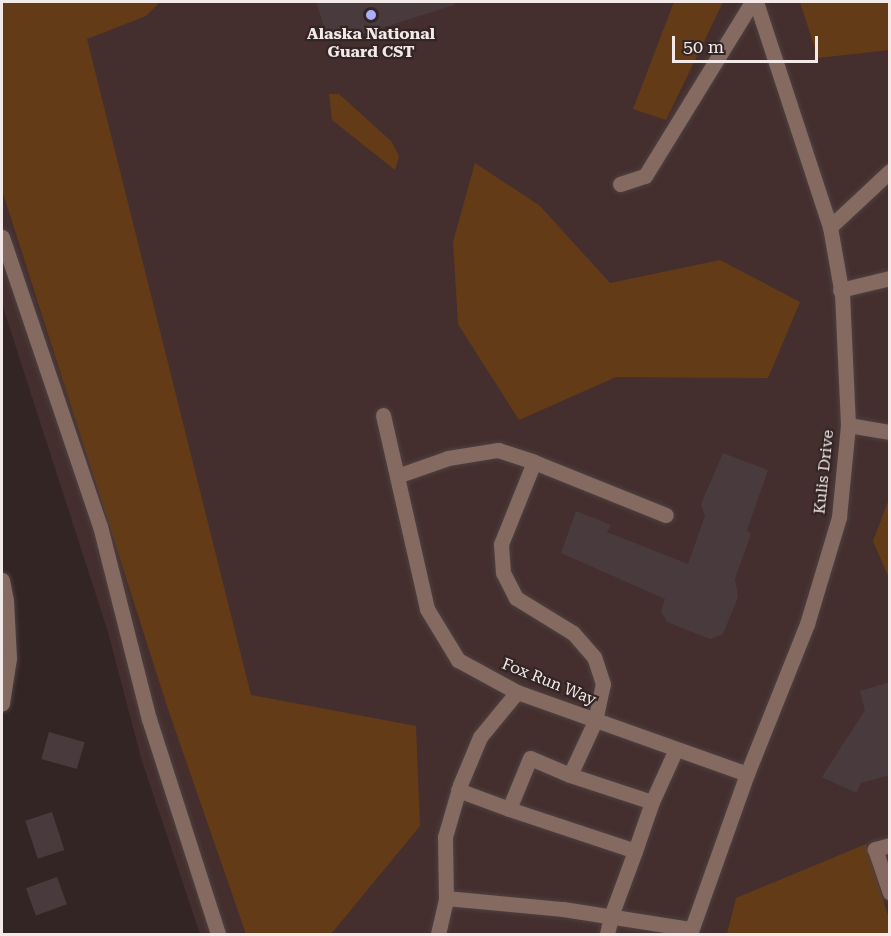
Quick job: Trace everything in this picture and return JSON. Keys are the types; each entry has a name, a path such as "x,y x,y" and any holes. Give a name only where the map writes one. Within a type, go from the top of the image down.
{"street":[{"path":"620,184 645,176 754,2"},
{"name":"Kulis Drive","path":"690,932 747,774 807,624 839,517 848,424 840,290 830,227 754,2"},
{"path":"830,227 890,171"},
{"path":"2,237 100,526 149,720 218,934"},
{"path":"840,290 890,278"},
{"name":"Fox Run Way","path":"383,415 427,609 458,660 517,692 747,774"},
{"path":"848,424 890,432"},
{"path":"397,476 448,458 498,450 666,515"},
{"path":"534,462 501,544 503,573 516,598 573,633 594,657 603,684 595,720 570,775"},
{"path":"2,580 6,601 9,658 2,703"},
{"path":"438,934 446,898 445,837 458,790 480,737 517,692"},
{"path":"607,934 611,916 652,802 676,749"},
{"path":"509,809 530,758 570,775 652,802"},
{"path":"458,790 635,851"},
{"path":"890,845 875,849 890,893"},
{"path":"446,898 611,916 690,932"}],"shaded area":[{"path":"2,2 889,2 889,934 200,934 142,761 108,632 2,304"},
{"path":"2,2 160,2 146,16 87,39 251,695 416,726 420,826 331,934 246,934 168,709 2,190"},
{"path":"674,2 723,2 666,120 633,109"},
{"path":"800,2 889,2 889,50 818,58"},
{"path":"329,94 339,94 391,141 399,156 395,170 332,120"},
{"path":"475,163 540,206 610,283 720,260 800,302 768,378 616,377 519,420 458,324 453,242"},
{"path":"889,499 889,578 873,541"},
{"path":"866,844 889,919 889,934 727,934 736,898"}],"building":[{"name":"Alaska National Guard CST","path":"316,2 453,2 454,5 350,38 347,29 327,36"},
{"path":"723,453 768,470 747,530 751,534 735,579 738,597 723,634 710,639 667,622 661,611 665,599 561,553 576,511 611,525 607,532 688,564 705,516 701,504"},
{"path":"890,682 890,775 861,783 856,793 822,777 865,710 860,691"},
{"path":"49,732 85,742 77,769 41,759"},
{"path":"52,812 64,850 38,859 25,821"},
{"path":"57,877 67,904 36,916 26,888"}],"place":[{"name":"Alaska National Guard CST","path":"371,15"}]}
